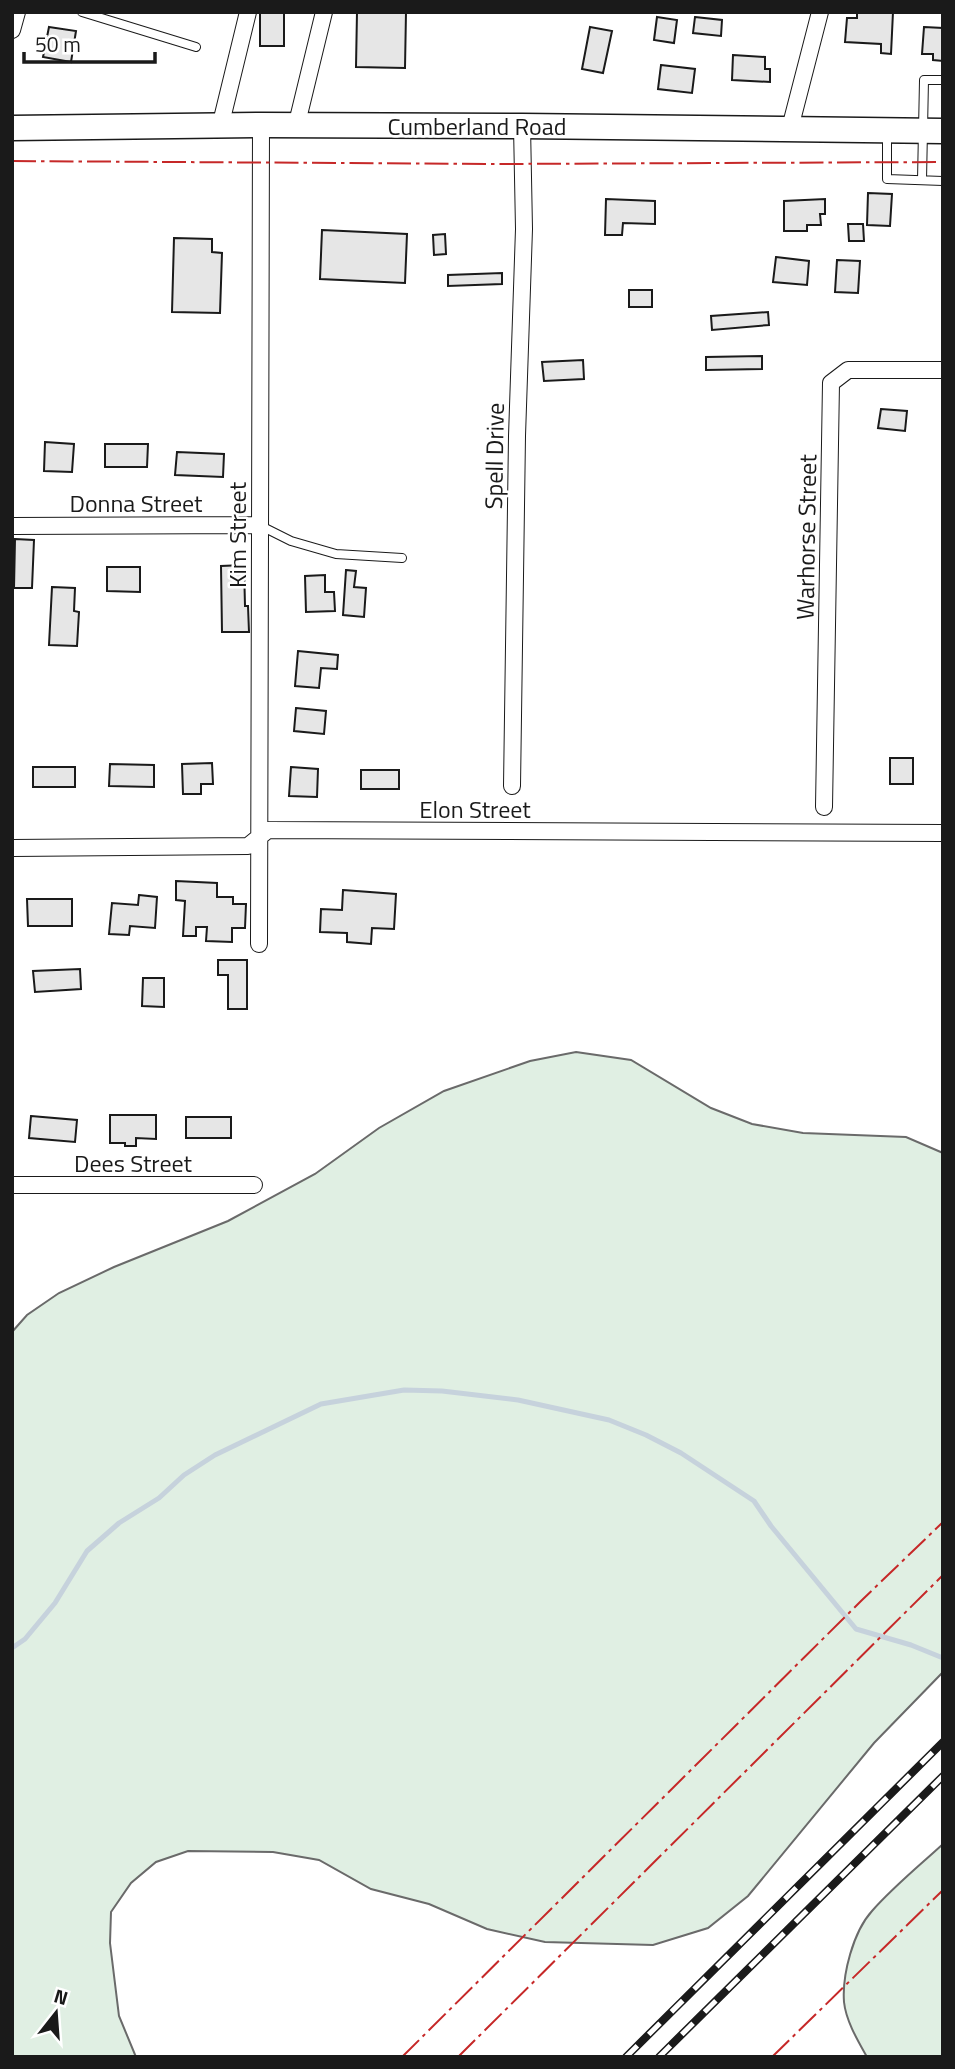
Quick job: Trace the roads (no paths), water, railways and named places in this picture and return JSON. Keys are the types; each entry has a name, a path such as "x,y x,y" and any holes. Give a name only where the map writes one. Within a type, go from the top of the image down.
{"main road":[{"name":"Cumberland Road","path":"12,128 261,125 933,131"}],"street":[{"path":"12,30 17,12"},
{"path":"220,127 248,12"},
{"path":"296,127 324,12"},
{"path":"790,128 820,12"},
{"name":"Kim Street","path":"258,944 261,125"},
{"name":"Spell Drive","path":"512,786 517,411 524,253 522,126"},
{"name":"Warhorse Street","path":"824,807 831,383 848,370 943,370"},
{"name":"Donna Street","path":"12,526 259,526"},
{"name":"Elon Street","path":"12,848 248,846 268,830 943,833"},
{"name":"Dees Street","path":"12,1185 254,1185"}],"lane":[{"path":"80,13 196,47"},
{"path":"922,180 933,131 924,80 943,80"},
{"path":"887,130 887,179 943,181"},
{"path":"259,526 292,541 336,554 402,558"}],"waterway":[{"path":"12,1648 25,1639 55,1603 87,1551 119,1523 159,1498 184,1475 215,1455 321,1404 404,1390 442,1391 518,1400 609,1420 646,1435 681,1453 754,1501 771,1526 856,1629 911,1645 943,1658"}],"railway":[{"path":"626,2057 943,1742"},
{"path":"659,2057 943,1776"}]}
